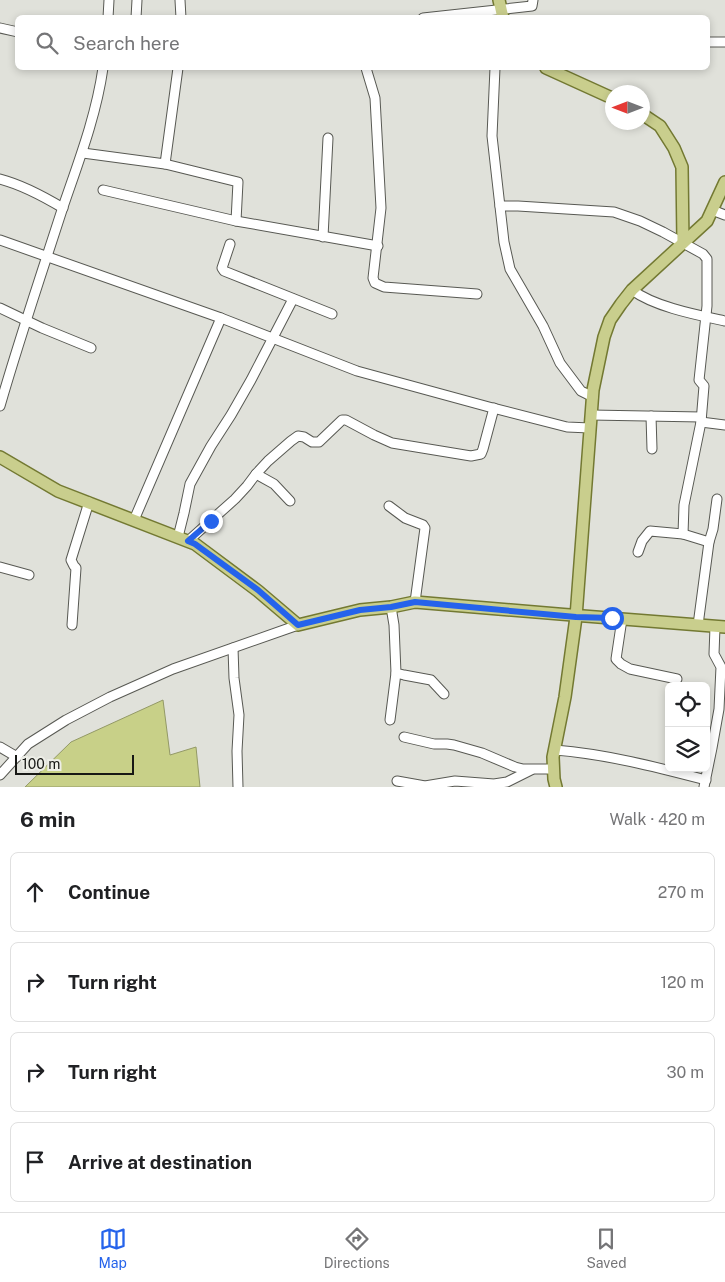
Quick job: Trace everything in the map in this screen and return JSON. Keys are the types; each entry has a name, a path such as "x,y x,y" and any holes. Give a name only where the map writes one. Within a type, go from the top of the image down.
{"main road":[{"path":"550,70 605,95"},
{"path":"650,119 660,126 674,148 682,167 683,243"},
{"path":"556,787 553,769 555,750 565,697 576,617 593,397 604,337 610,320 632,290 707,221 725,182"},
{"path":"0,457 58,491 195,544 258,590 298,625 360,610 415,602 576,617 720,627"}],"street":[{"path":"108,15 109,0"},
{"path":"136,15 137,0"},
{"path":"180,0 181,15"},
{"path":"449,15 532,6 533,0"},
{"path":"0,28 15,31"},
{"path":"710,42 725,42"},
{"path":"0,406 26,320 83,153 100,89 103,70"},
{"path":"165,164 178,70"},
{"path":"367,70 375,98 381,208 373,278 375,283 379,286 477,294"},
{"path":"495,70 492,136 504,242 510,269 543,326 560,363 581,391 593,397"},
{"path":"323,237 328,138"},
{"path":"83,153 165,164 238,182 236,220"},
{"path":"0,178 35,192 63,208"},
{"path":"103,190 236,220 378,246"},
{"path":"500,206 614,212 640,221 703,254 707,259 707,306 699,380 704,386 701,420 684,505 683,534"},
{"path":"712,210 725,215"},
{"path":"0,240 273,337 357,371 567,427 590,428"},
{"path":"230,244 222,268 224,271 332,314"},
{"path":"632,290 648,300 725,321"},
{"path":"183,539 184,513 190,484 215,438 231,415 293,299"},
{"path":"0,308 91,348"},
{"path":"134,520 221,318"},
{"path":"183,539 235,499 268,461 298,436 312,442 319,442 342,420 346,420 392,442 476,456 481,454 483,449 494,408"},
{"path":"592,415 650,416 701,420 725,425"},
{"path":"650,416 652,449"},
{"path":"256,474 274,484 290,501"},
{"path":"698,625 717,499"},
{"path":"72,624 76,568 71,560 89,502"},
{"path":"389,506 405,518 423,525 425,528 415,602"},
{"path":"638,552 642,541 650,531 683,534 709,542"},
{"path":"0,567 29,575"},
{"path":"390,720 396,672 394,625 391,607"},
{"path":"622,619 616,659 630,669 677,679"},
{"path":"0,775 28,744 66,720 110,697 173,669 298,625"},
{"path":"555,750 577,752 630,762 705,783 720,727 718,709 721,667 714,654 720,627"},
{"path":"233,648 238,715 238,787"},
{"path":"396,672 431,680 444,694"},
{"path":"404,737 434,744 454,745 482,753 515,767 553,769"},
{"path":"0,747 17,757"},
{"path":"397,781 425,786 454,781 494,784 507,782 533,769"}],"shaded area":[{"path":"163,700 170,755 196,747 200,787 25,787 71,742"}],"route":[{"path":"211,521 188,541 195,544 258,590 298,625 360,610 415,602 576,617 612,618"}]}
